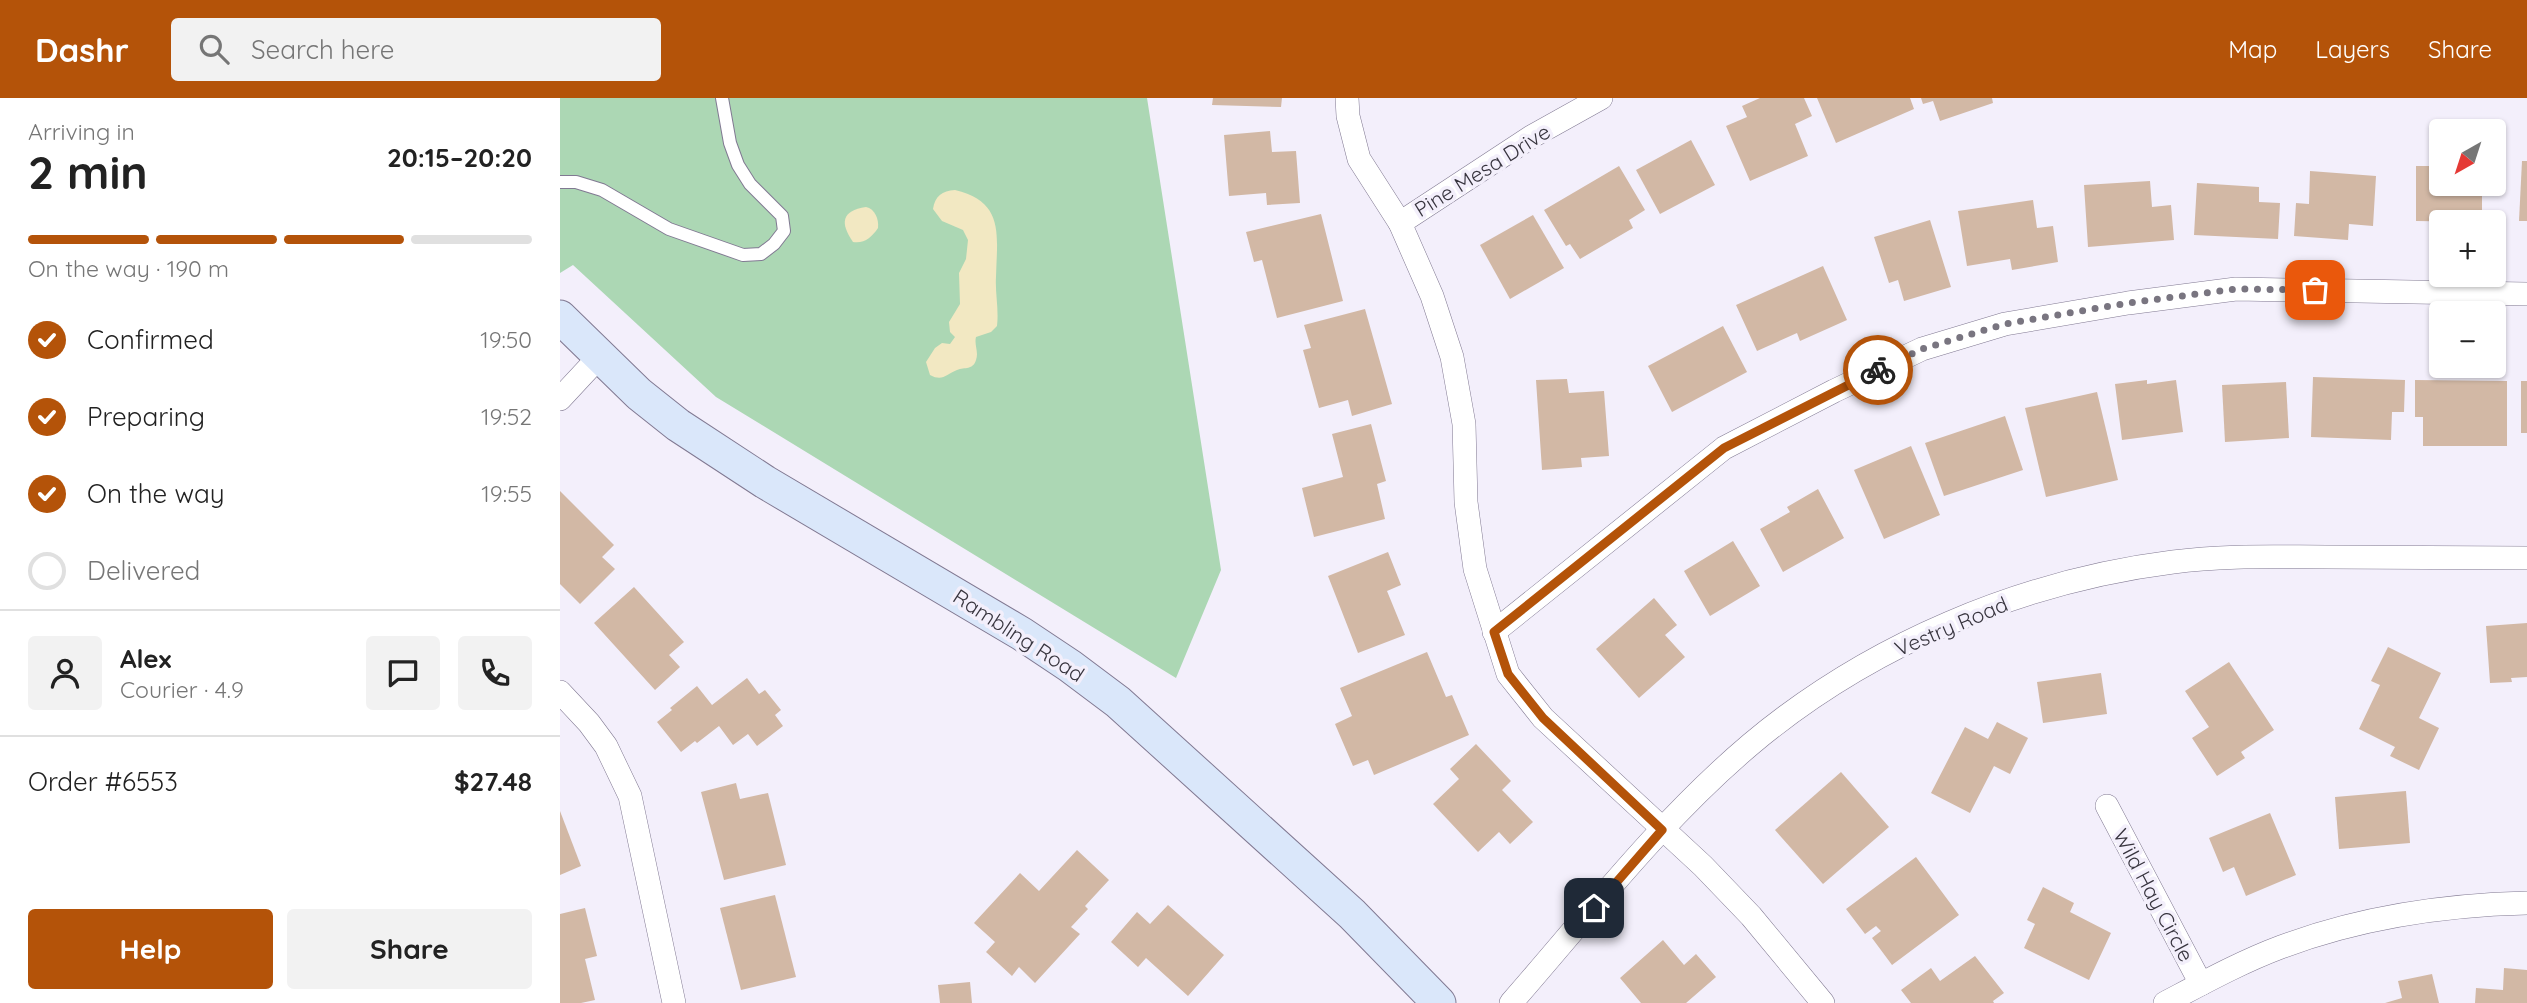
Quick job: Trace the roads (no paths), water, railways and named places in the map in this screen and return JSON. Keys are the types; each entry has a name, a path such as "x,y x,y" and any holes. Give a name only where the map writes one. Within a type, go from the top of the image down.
{"street":[{"path":"1347,98 1348,117 1359,159 1400,223 1432,296 1452,356 1465,424 1466,502 1475,569 1508,674 1543,718 1703,866 1752,916 1823,1003"},
{"name":"Pine Mesa Drive","path":"1400,223 1531,138 1601,98"},
{"path":"1494,632 1724,448 1922,349 2005,324 2128,303 2236,289 2527,294"},
{"name":"Rambling Road","path":"560,317 649,402 720,454 1022,634 1118,702 1352,914 1439,1003"},
{"path":"560,399 599,357"},
{"name":"Vestry Road","path":"1511,1003 1662,830 1751,744 1798,708 1847,676 1901,645 1961,618 2028,594 2100,575 2174,562 2247,556 2527,558"},
{"path":"560,692 606,746 630,796 674,1003"},
{"name":"Wild Hay Circle","path":"2107,806 2202,984"},
{"path":"2165,1003 2279,948 2360,922 2434,909 2527,903"}],"lane":[{"path":"560,182 576,182 602,190 669,229 743,255 761,254 774,244 784,231 782,216 750,184 738,165 730,144 722,98"}]}
